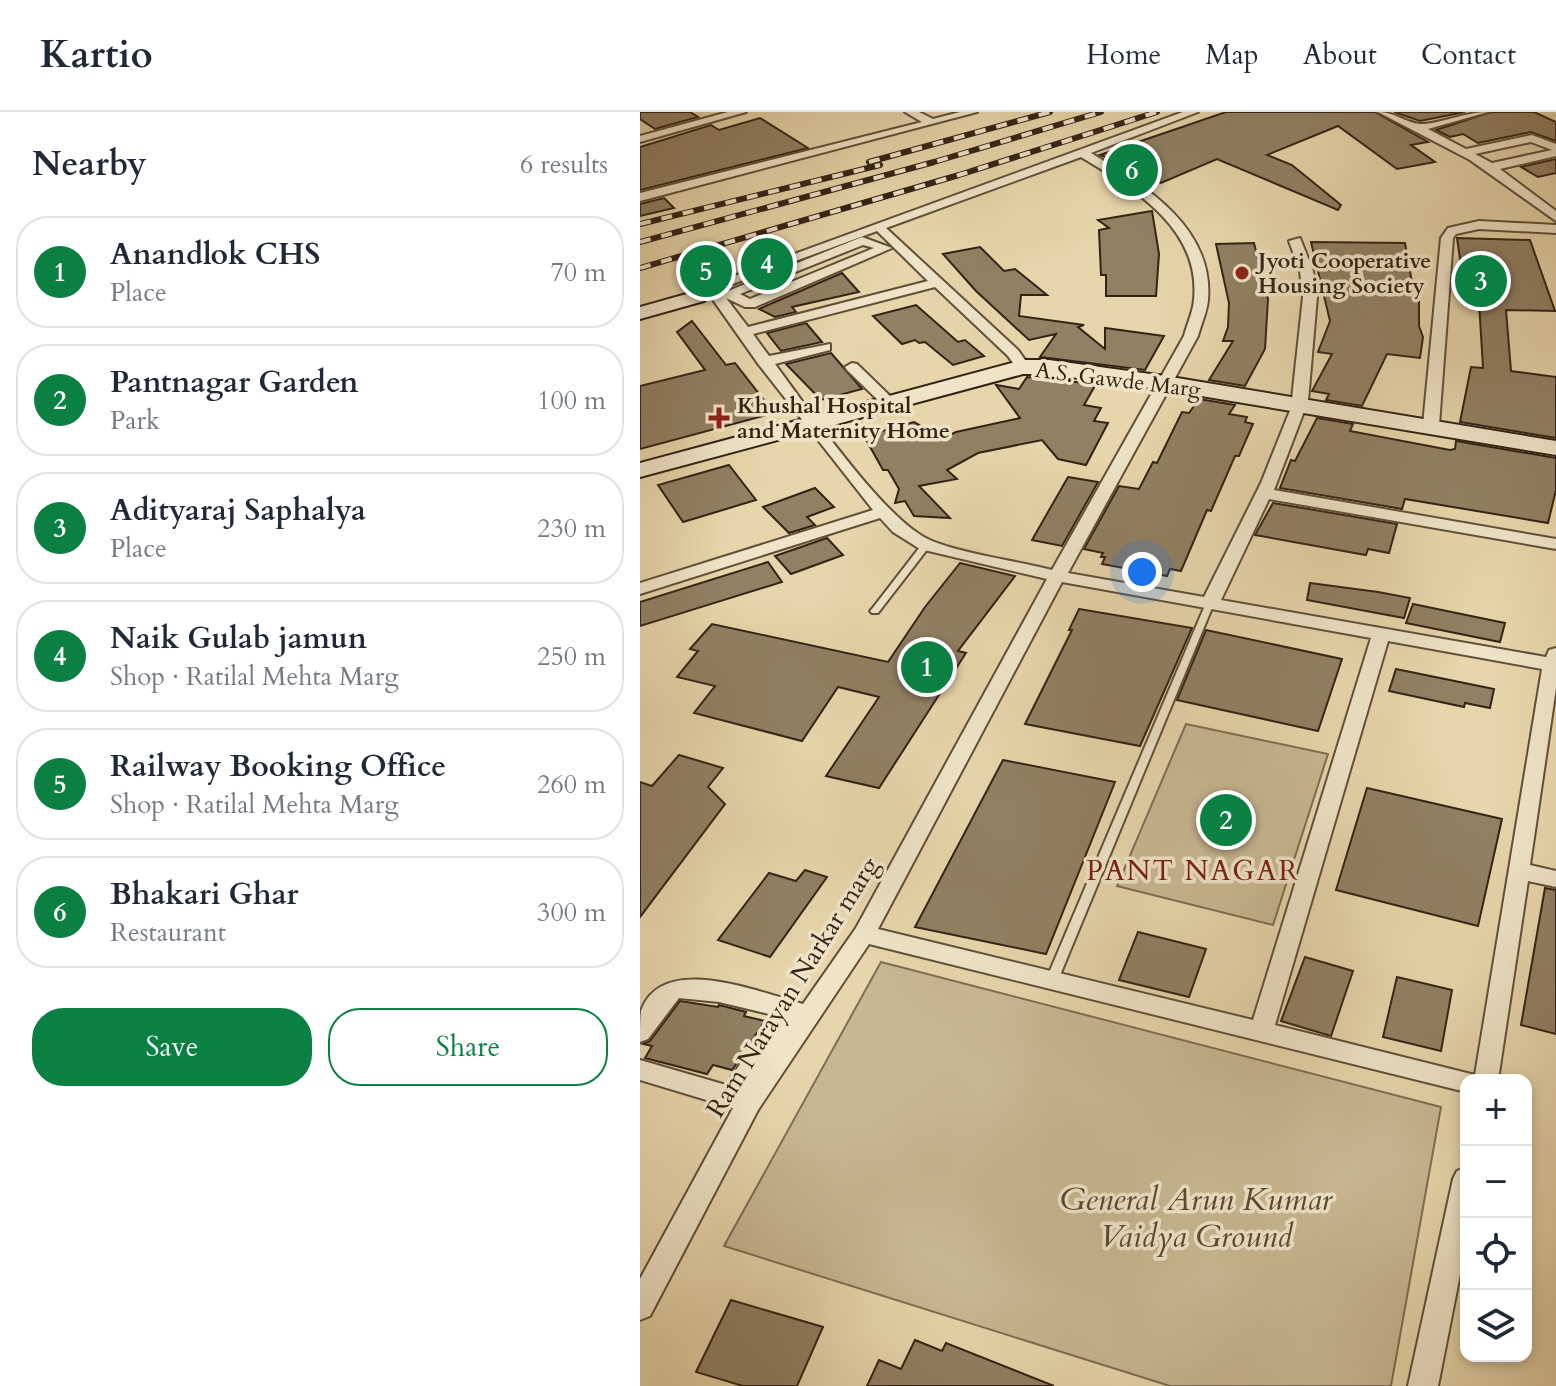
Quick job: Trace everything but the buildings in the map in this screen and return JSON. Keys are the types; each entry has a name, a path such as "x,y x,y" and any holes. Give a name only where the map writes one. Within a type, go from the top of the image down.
{"street":[{"path":"640,139 741,112"},
{"path":"910,112 932,123"},
{"path":"640,197 972,112"},
{"path":"640,303 730,293 741,283 1000,181 1193,112"},
{"path":"1383,112 1418,128 1535,197 1556,217"},
{"path":"1418,128 1483,112"},
{"path":"1462,153 1532,138 1556,151"},
{"path":"1487,168 1556,151"},
{"name":"Ram Narayan Narkar marg","path":"640,1307 741,1099 799,1012 864,934 1057,576 1191,336 1201,300 1200,275 1190,243 1171,214 1142,188 1083,153"},
{"path":"1431,425 1447,238 1452,231 1479,225 1556,229"},
{"path":"880,228 935,283 1013,353 1023,367"},
{"path":"640,313 697,297 721,295 745,304 752,303 886,248 862,241 741,283"},
{"path":"1210,603 1300,405 1302,357 1308,333 1310,300 1309,270 1295,241"},
{"path":"742,333 935,283"},
{"path":"721,295 742,333 883,512 899,528 926,545 1057,576 1381,634 1555,658 1547,684 1487,1074"},
{"path":"764,362 825,347"},
{"path":"852,367 887,401"},
{"name":"A.S. Gawde Marg","path":"640,470 887,401 1023,367 1049,367 1165,383 1556,448"},
{"path":"1262,493 1556,544"},
{"path":"640,589 883,512"},
{"path":"1261,1032 1381,634"},
{"path":"1519,871 1556,879"},
{"path":"864,934 1460,1081"},
{"path":"640,1032 670,991 678,987 799,1012"},
{"path":"640,1070 741,1099"},
{"path":"1423,1386 1460,1208"}],"lane":[{"path":"875,611 926,545"},
{"path":"1052,980 1210,603"}],"green space":[{"path":"1186,724 1328,754 1273,925 1117,886"},
{"name":"General Arun Kumar Vaidya Ground","path":"881,962 1441,1107 1391,1386 1170,1386 724,1246"}],"railway":[{"path":"869,162 1050,112"},
{"path":"640,242 934,162 1101,112"},
{"path":"640,268 959,175 1157,112"},
{"path":"640,224 880,165"}],"place":[{"name":"Bhakari Ghar","path":"1132,170"},
{"name":"Naik Gulab jamun","path":"767,264"},
{"name":"Railway Booking Office","path":"706,271"},
{"name":"Jyoti Cooperative Housing Society","path":"1242,273"},
{"name":"Adityaraj Saphalya","path":"1481,281"},
{"name":"Khushal Hospital and Maternity Home","path":"719,418"},
{"name":"Anandlok CHS","path":"927,667"},
{"name":"Pantnagar Garden","path":"1226,820"}],"district":[{"name":"PANT NAGAR","path":"1193,870"}]}
